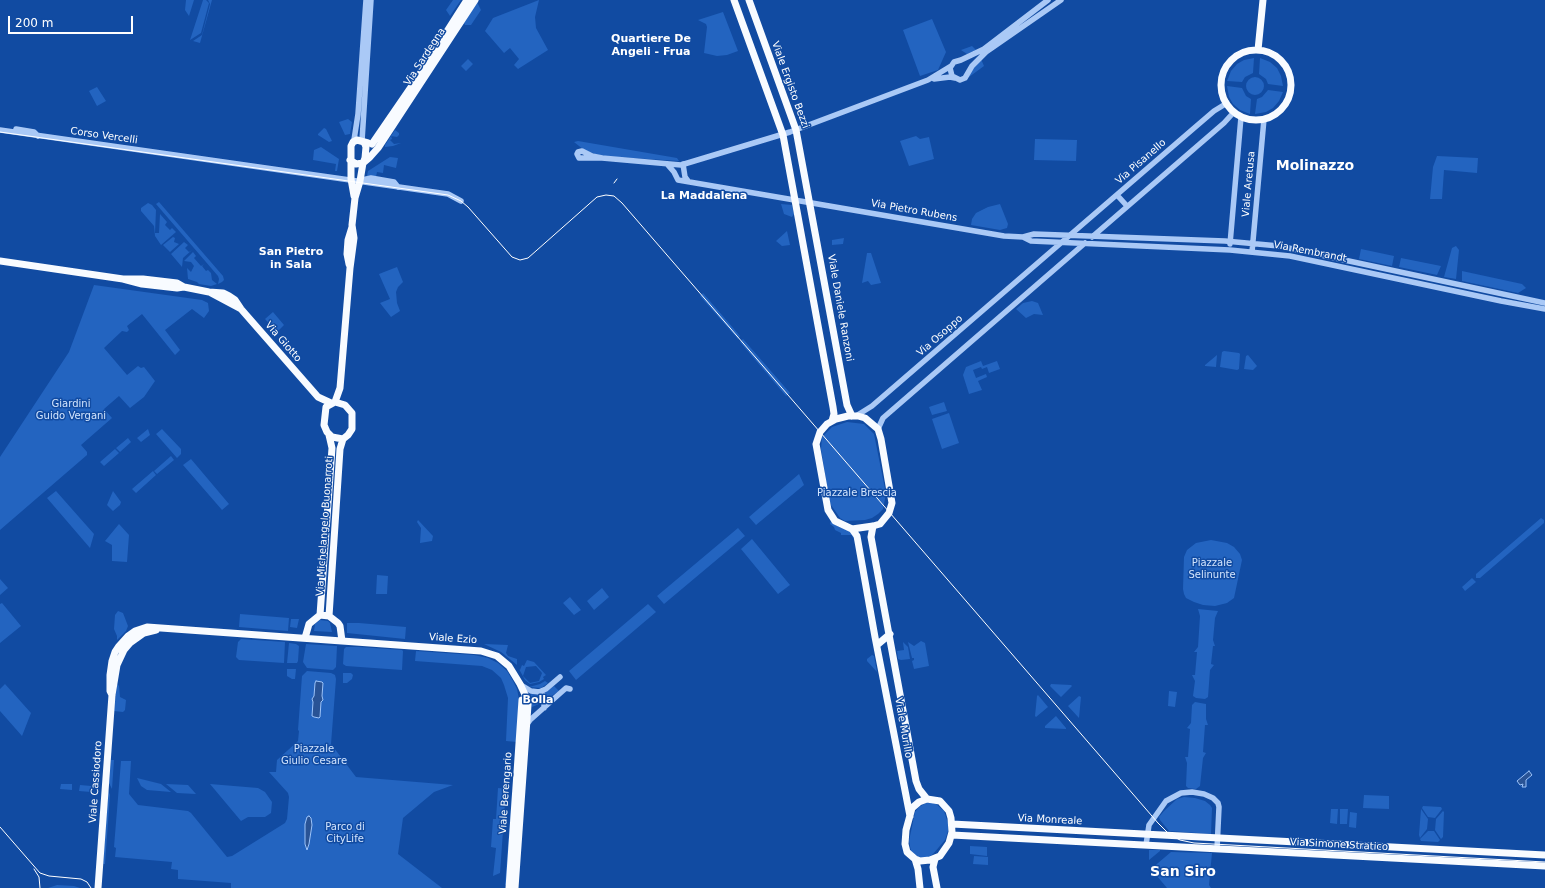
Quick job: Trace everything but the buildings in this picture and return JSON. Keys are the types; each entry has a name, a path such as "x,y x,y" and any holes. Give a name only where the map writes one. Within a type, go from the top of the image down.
{"main road":[{"name":"Via Sardegna","path":"452,29 467,0"},
{"name":"Via Sardegna","path":"363,163 452,29 475,0"},
{"path":"734,0 783,135 792,182 803,201 799,222 833,407 834,414 832,421"},
{"name":"Viale Ergisto Bezzi","path":"749,0 796,130 803,201"},
{"path":"1258,50 1263,0"},
{"path":"1258,50 1269,53 1280,60 1288,71 1291,83 1289,96 1283,107 1273,115 1264,118 1252,119 1241,117 1234,112 1227,103 1221,88 1222,77 1225,69 1233,59 1248,51 1258,50"},
{"path":"355,198 351,180 351,146 354,140 363,141 375,146"},
{"path":"318,397 336,403 350,409 353,419 351,432 343,439 335,438 329,435 324,425 326,408 336,403 340,388 350,268 347,254 348,240 352,225 355,198 366,152 366,147 363,141"},
{"path":"350,160 356,164 363,163"},
{"name":"Viale Daniele Ranzoni","path":"803,201 847,404 854,416"},
{"path":"0,261 123,279 143,279 177,283 209,292"},
{"name":"Via Giotto","path":"209,292 223,293 235,300 241,309 318,397"},
{"name":"Via Giotto","path":"209,292 241,309"},
{"path":"318,397 325,412"},
{"path":"854,416 867,420 878,429 892,503 889,513 880,524 852,529 835,521 828,510 816,440 822,428 832,421 854,416"},
{"name":"Via Michelangelo Buonarroti","path":"320,615 332,446 329,435"},
{"name":"Via Michelangelo Buonarroti","path":"329,616 340,449 343,439"},
{"name":"Viale Murillo","path":"871,526 871,537 916,781 919,789 927,799"},
{"name":"Viale Murillo","path":"852,529 857,536 910,816"},
{"path":"320,615 329,616 340,626 342,641 305,638 309,624 320,615"},
{"name":"Viale Cassiodoro","path":"98,888 112,695 110,691 112,661 119,646 147,627 305,638"},
{"path":"877,645 890,634"},
{"name":"Viale Ezio","path":"342,641 481,651 494,655 503,660 509,666 525,695"},
{"path":"525,695 525,706 528,710"},
{"name":"Viale Berengario","path":"512,888 525,695"},
{"name":"Viale Berengario","path":"512,888 528,710"},
{"path":"927,799 940,801 949,811 952,824 952,835 944,852 935,859 925,861 915,859 907,852 905,844 906,830 915,804 927,799"},
{"name":"Via Monreale","path":"952,824 1147,834"},
{"path":"970,836 968,830 971,825"},
{"path":"1136,845 1137,834"},
{"name":"Via Simone Stratico","path":"1147,834 1545,855"},
{"name":"Via Monreale","path":"952,835 1146,845"},
{"name":"Via Simone Stratico","path":"1146,845 1545,866"},
{"path":"915,859 920,888"},
{"path":"935,859 933,867 937,888"}],"street":[{"path":"602,158 592,156 582,151 578,152 579,158 602,158 683,164 783,135 928,80 951,66 954,62 984,48 1048,0"},
{"path":"928,80 941,78 963,79 972,66 986,52 1061,0"},
{"path":"354,140 360,114 369,1"},
{"path":"961,60 968,66 969,71"},
{"path":"951,66 950,74 955,78"},
{"name":"Via Pisanello","path":"1061,242 1214,111 1227,103"},
{"path":"878,429 883,418 1224,123 1234,112"},
{"path":"360,114 363,141"},
{"name":"Viale Aretusa","path":"1230,250 1241,117"},
{"name":"Viale Aretusa","path":"1252,252 1264,118"},
{"name":"Corso Vercelli","path":"0,130 443,193 461,201"},
{"name":"Corso Vercelli","path":"0,134 9,132"},
{"name":"Corso Vercelli","path":"167,154 174,151 203,155 206,160"},
{"name":"Corso Vercelli","path":"193,157 197,161 215,164 219,162"},
{"name":"Via Pietro Rubens","path":"667,164 674,172 678,180 1004,236 1023,237"},
{"path":"683,164 685,177 688,181"},
{"path":"1117,195 1127,206"},
{"name":"Via Rembrandt","path":"1023,237 1034,234 1230,242 1279,246 1545,303"},
{"name":"Via Rembrandt","path":"1023,237 1031,241 1230,250 1290,256 1545,309"},
{"name":"Via Osoppo","path":"854,416 872,406 1061,242"},
{"path":"525,695 546,689 560,677"},
{"path":"527,727 529,721 566,688 570,689"},
{"path":"539,692 543,695 544,699 542,710"},
{"path":"528,710 532,712 542,710"},
{"path":"1146,845 1147,834 1152,820 1166,801 1181,793 1192,792 1204,794 1213,798 1218,803 1217,849"}],"green space":[{"path":"186,0 194,0 189,16 185,10"},
{"path":"203,0 206,0 209,3 201,33 190,40"},
{"path":"208,0 212,0 200,43 193,41 202,35 210,4"},
{"path":"453,0 461,0 450,16 446,10"},
{"path":"539,0 535,17 536,28 548,50 518,69 514,65 519,59 510,48 504,53 485,31 493,18"},
{"path":"477,2 481,10 471,25 465,25 464,23"},
{"path":"723,12 738,51 727,55 717,56 704,53 707,27 706,24 698,20"},
{"path":"932,19 946,52 938,70 920,76 903,30"},
{"path":"972,46 976,50 967,54 961,50"},
{"path":"1254,58 1253,73 1245,77 1242,82 1227,81 1231,71 1237,64 1244,60"},
{"path":"1260,58 1270,62 1277,68 1281,76 1283,86 1268,84 1266,79 1259,74"},
{"path":"468,59 473,64 466,71 461,66"},
{"path":"981,59 984,66 969,77 970,72"},
{"path":"1251,77 1259,77 1264,82 1262,93 1259,95 1251,95 1246,90 1246,82"},
{"path":"1227,86 1242,88 1246,96 1251,99 1250,114 1240,110 1233,104 1229,97"},
{"path":"97,87 106,101 97,106 89,91"},
{"path":"1268,90 1283,92 1279,101 1273,108 1266,112 1255,114 1257,99 1262,97"},
{"path":"348,119 352,122 350,134 345,135 339,122"},
{"path":"324,128 332,141 329,142 318,135"},
{"path":"395,130 399,133 397,137 391,136"},
{"path":"391,136 392,139 390,140 394,144 401,143 385,147 385,145"},
{"path":"916,136 920,139 929,137 934,159 909,166 900,141"},
{"path":"1035,139 1077,140 1076,161 1034,160"},
{"path":"578,141 677,158 679,161 601,156 584,150 574,142"},
{"path":"321,147 339,159 337,171 335,171 336,164 313,160 314,150"},
{"path":"1437,156 1478,158 1477,173 1444,170 1442,199 1430,199 1433,167"},
{"path":"390,157 398,158 396,168 384,165 383,173 377,172 376,177 367,176 368,171"},
{"path":"159,202 223,276 224,280 222,282 218,284 218,276 156,204"},
{"path":"148,203 156,210 155,233 159,233 160,214 167,222 165,225 170,230 172,228 176,232 161,245 155,236 154,226 141,211 141,208"},
{"path":"781,204 792,205 794,214 792,217 784,214"},
{"path":"1000,204 1008,224 1007,228 1000,230 971,225 972,219 976,213 988,207"},
{"path":"787,231 790,245 782,246 776,241"},
{"path":"173,237 175,238 174,242 179,244 170,252 163,245"},
{"path":"844,238 843,244 832,245 832,240"},
{"path":"184,242 188,245 185,248 189,252 192,250 183,258 182,267 171,254"},
{"path":"1456,246 1459,250 1456,279 1444,277 1452,248"},
{"path":"1361,249 1394,256 1392,266 1359,259"},
{"path":"193,252 196,256 194,258 201,266 204,264 202,266 206,271 208,270 211,273 212,280 217,284 211,286 199,284 188,279 187,268 191,272 194,266 191,262 184,261"},
{"path":"867,253 871,253 881,283 871,285 868,281 862,283"},
{"path":"1401,258 1441,266 1437,275 1399,267"},
{"path":"397,267 403,282 398,287 396,292 397,303 400,311 391,317 380,303 390,299 379,274"},
{"path":"1462,271 1522,284 1526,288 1518,293 1462,281"},
{"name":"Giardini Guido Vergani","path":"94,285 202,300 208,303 209,311 204,318 192,309 165,330 180,350 175,355 142,314 127,326 129,330 127,332 122,331 104,348 127,375 138,366 141,368 144,367 155,381 144,397 130,408 119,396 104,409 112,418 81,445 87,452 87,455 0,530 0,457 69,352"},
{"path":"703,293 740,336 738,339 700,296"},
{"path":"1032,301 1038,303 1043,315 1034,314 1026,318 1016,309 1023,303"},
{"path":"273,312 284,325 277,332 265,319"},
{"path":"743,339 790,393 786,396 740,342"},
{"path":"1224,351 1240,354 1239,369 1237,370 1220,367 1222,352"},
{"path":"1217,355 1216,367 1205,366 1205,365"},
{"path":"1248,355 1257,366 1253,370 1244,369 1246,356"},
{"path":"981,361 983,366 997,361 1000,369 989,373 987,367 982,369 981,367 973,370 976,378 986,374 987,377 978,381 982,390 969,394 963,375 966,367"},
{"path":"944,402 947,411 932,415 929,407"},
{"path":"949,413 959,443 942,449 932,419"},
{"name":"Piazzale Brescia","path":"847,422 864,424 874,434 886,494 883,509 872,518 865,520 845,521 840,518 831,505 829,499 821,449 822,437 832,427"},
{"path":"148,429 150,435 141,442 137,438"},
{"path":"162,429 181,449 181,454 177,458 156,434"},
{"path":"128,438 131,442 120,452 116,448"},
{"path":"115,449 119,453 104,466 100,462"},
{"path":"171,456 174,460 157,474 154,471"},
{"path":"191,459 229,504 222,510 183,465"},
{"path":"153,471 156,475 136,493 132,489"},
{"path":"799,474 804,485 756,525 749,517"},
{"path":"56,491 94,534 90,548 47,498"},
{"path":"113,491 121,502 120,505 113,511 107,505"},
{"path":"1541,518 1544,520 1544,523 1480,578 1476,578 1476,574"},
{"path":"418,520 433,536 432,541 420,543 421,528 417,522"},
{"path":"831,521 839,527 851,531 855,537 853,538 852,535 841,535 841,533 835,530 830,524"},
{"path":"119,524 129,535 127,562 112,561 112,545 105,541"},
{"path":"738,528 745,536 664,604 657,596"},
{"path":"752,539 790,585 778,594 741,549"},
{"name":"Piazzale Selinunte","path":"1211,540 1227,543 1234,547 1240,554 1242,560 1234,598 1227,603 1215,606 1203,605 1186,598 1183,589 1184,557 1187,550 1196,543"},
{"path":"377,575 388,576 387,594 376,594"},
{"path":"1472,578 1476,582 1465,591 1462,587"},
{"path":"0,579 8,588 0,595"},
{"path":"602,588 609,597 594,610 587,601"},
{"path":"570,597 581,610 574,615 563,603"},
{"path":"2,603 21,626 0,643 0,604"},
{"path":"648,604 656,612 576,680 569,671"},
{"path":"1198,609 1218,611 1215,618 1213,640 1215,646 1213,646 1211,664 1214,665 1210,670 1208,697 1205,699 1196,698 1193,696 1195,681 1192,675 1195,675 1197,652 1194,652 1198,647 1200,616"},
{"path":"118,611 123,613 128,626 126,631 117,640 114,629 115,615"},
{"path":"240,614 289,618 288,631 239,627"},
{"path":"291,619 299,619 297,628 290,627"},
{"path":"320,620 328,621 330,623 332,632 314,631 315,624"},
{"path":"347,623 406,627 405,639 347,633"},
{"path":"241,639 285,642 284,663 239,660 236,657 238,642"},
{"path":"921,641 925,643 929,666 914,669 912,661 914,658 912,658 908,642 914,646"},
{"path":"903,642 908,647 910,659 898,659 897,651 904,650"},
{"path":"289,643 299,646 297,663 287,663"},
{"path":"306,644 337,646 336,667 333,670 307,668 303,662"},
{"path":"484,644 508,645 506,653 508,656 517,659 517,665 501,652"},
{"path":"346,647 402,650 402,670 346,666 343,664 344,649"},
{"path":"416,651 474,655 488,658 498,663 507,671 517,689 519,699 517,742 506,741 508,698 501,678 492,670 482,666 415,661"},
{"path":"872,655 874,656 877,672 867,661 867,659"},
{"path":"527,660 534,662 546,675 543,677 544,679 539,682 530,684 525,680 519,669 520,670 522,665 524,666","holes":["536,666 542,673 539,681 530,683 523,676 526,667"]},
{"path":"287,669 296,669 295,679 287,676"},
{"name":"Parco di CityLife","path":"307,671 331,673 335,675 336,679 331,744 356,777 453,785 434,792 403,818 398,854 442,888 231,888 231,883 178,879 178,870 171,869 172,862 115,857 116,848 114,847 121,761 131,761 129,794 138,805 188,811 227,857 232,856 285,823 287,819 288,793 269,772 276,772 277,760 298,741 302,676"},
{"path":"343,673 351,673 353,675 352,679 347,683 343,683"},
{"path":"545,681 548,683 541,688 529,687 540,684"},
{"path":"5,684 31,713 22,736 0,711 0,689"},
{"path":"117,684 119,686 120,697 126,700 125,710 123,712 114,711"},
{"path":"1051,684 1072,686 1061,697 1050,686"},
{"path":"554,686 559,691 547,699 544,693"},
{"path":"1169,691 1177,692 1175,707 1168,706"},
{"path":"532,694 542,698 539,704 532,707 528,696"},
{"path":"1038,695 1048,707 1036,717 1035,716"},
{"path":"1079,696 1081,697 1079,718 1068,706"},
{"path":"1195,702 1206,704 1206,719 1208,725 1205,725 1203,752 1206,753 1203,758 1200,786 1196,789 1188,788 1186,786 1187,763 1185,757 1188,757 1190,729 1187,728 1191,723 1192,705"},
{"path":"1056,716 1066,729 1045,728 1045,726"},
{"path":"111,760 114,760 112,789 109,783"},
{"path":"137,778 161,784 171,792 147,790 141,786"},
{"path":"61,784 72,784 72,790 60,789"},
{"path":"166,784 188,785 196,794 177,793"},
{"path":"210,784 258,788 265,792 272,802 271,813 265,817 248,817 241,821"},
{"path":"80,785 91,786 91,792 79,791"},
{"path":"498,788 506,789 500,873 493,876 496,848 491,847 493,819 496,819"},
{"path":"108,790 110,795 105,864 103,864"},
{"path":"512,792 507,885 505,885"},
{"path":"1364,795 1389,796 1389,809 1363,808"},
{"path":"1184,797 1205,801 1210,805 1212,808 1211,834 1169,831 1160,820 1159,817 1164,811 1177,799"},
{"path":"928,802 936,804 944,811 948,823 948,831 945,840 933,854 929,857 923,858 918,857 911,851 909,841 915,812 919,807"},
{"path":"1423,806 1441,807 1442,809 1435,818 1428,817 1422,808"},
{"path":"1331,809 1338,809 1337,824 1330,823"},
{"path":"1340,809 1348,809 1347,824 1340,824"},
{"path":"1421,809 1428,819 1427,829 1420,838 1419,835"},
{"path":"1443,811 1443,837 1441,839 1435,830 1436,819"},
{"path":"1350,812 1357,813 1356,828 1349,827"},
{"path":"1428,831 1434,831 1440,840 1438,842 1421,841 1420,839"},
{"path":"970,846 987,847 987,856 970,854"},
{"path":"1149,850 1160,850 1160,851 1149,860"},
{"path":"1171,852 1212,853 1209,885 1211,888 1167,888 1151,869"},
{"path":"974,856 988,857 988,865 973,864"},
{"path":"57,885 74,886 80,888 48,888"}],"shaded area":[{"path":"316,681 323,683 323,700 321,702 319,718 312,716 312,699 314,696"},
{"path":"1529,771 1532,775 1526,780 1526,787 1522,787 1523,784 1520,785 1517,781"},
{"path":"309,816 311,818 312,825 307,850 305,844 305,824 307,817"}],"tram line":[{"path":"0,132 448,195 461,201 468,207 512,257 520,260 528,258 597,197 606,195 614,196 622,203 1169,834 1180,840 1194,843 1545,862"},
{"path":"614,183 617,179"},
{"path":"0,827 40,873 49,876 81,879 87,882 91,888"},
{"path":"34,869 39,877 40,888"}],"district":[{"name":"Quartiere De Angeli - Frua","path":"651,45"},
{"name":"Molinazzo","path":"1315,166"},
{"name":"La Maddalena","path":"704,196"},
{"name":"San Pietro in Sala","path":"291,258"},
{"name":"Bolla","path":"538,700"},
{"name":"San Siro","path":"1183,872"}],"park label":[{"name":"Piazzale Giulio Cesare","path":"314,754"}]}
